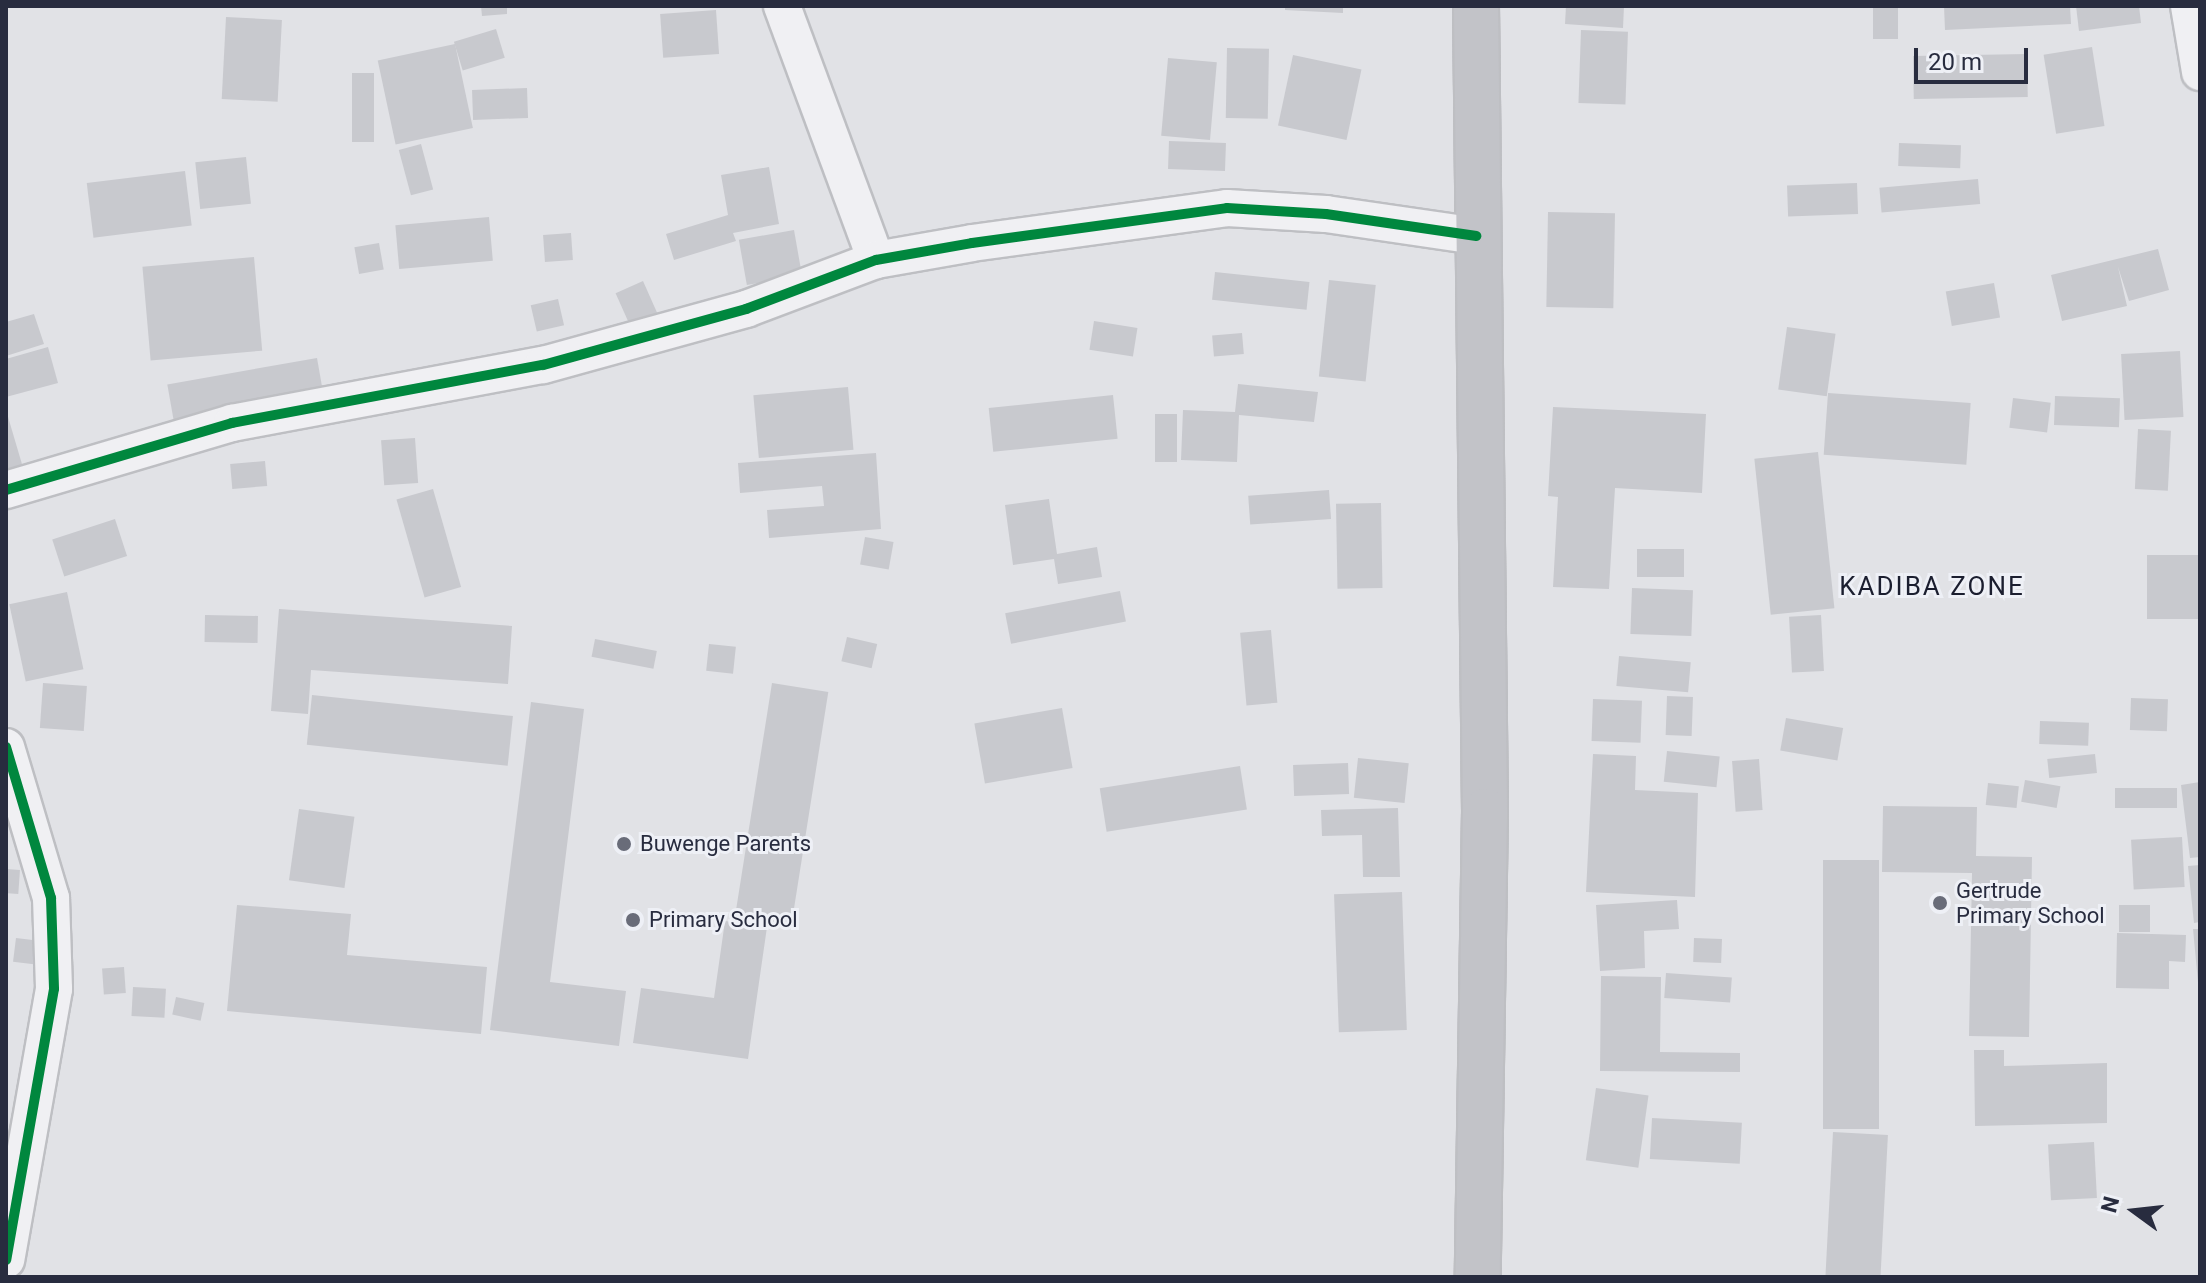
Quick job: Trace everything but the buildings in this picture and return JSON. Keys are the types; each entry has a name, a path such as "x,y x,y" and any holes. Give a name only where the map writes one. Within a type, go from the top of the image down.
{"main road":[{"path":"1476,6 1476,236 1485,811 1478,1277"}],"street":[{"path":"782,6 876,260"},
{"path":"2189,6 2200,72"},
{"path":"6,490 232,423 543,365 746,309 876,260 1227,208 1326,214 1476,236"},
{"path":"6,747 51,898 54,989 6,1260"}],"cycle path":[{"path":"6,490 232,423 543,365 746,309 876,260 972,243 1227,208 1326,214 1476,236"},
{"path":"6,747 51,898 54,989 6,1260"}],"place":[{"name":"Buwenge Parents","path":"624,844"},
{"name":"Gertrude Primary School","path":"1940,903"},
{"name":"Primary School","path":"633,920"}],"district":[{"name":"KADIBA ZONE","path":"1932,587"}]}
